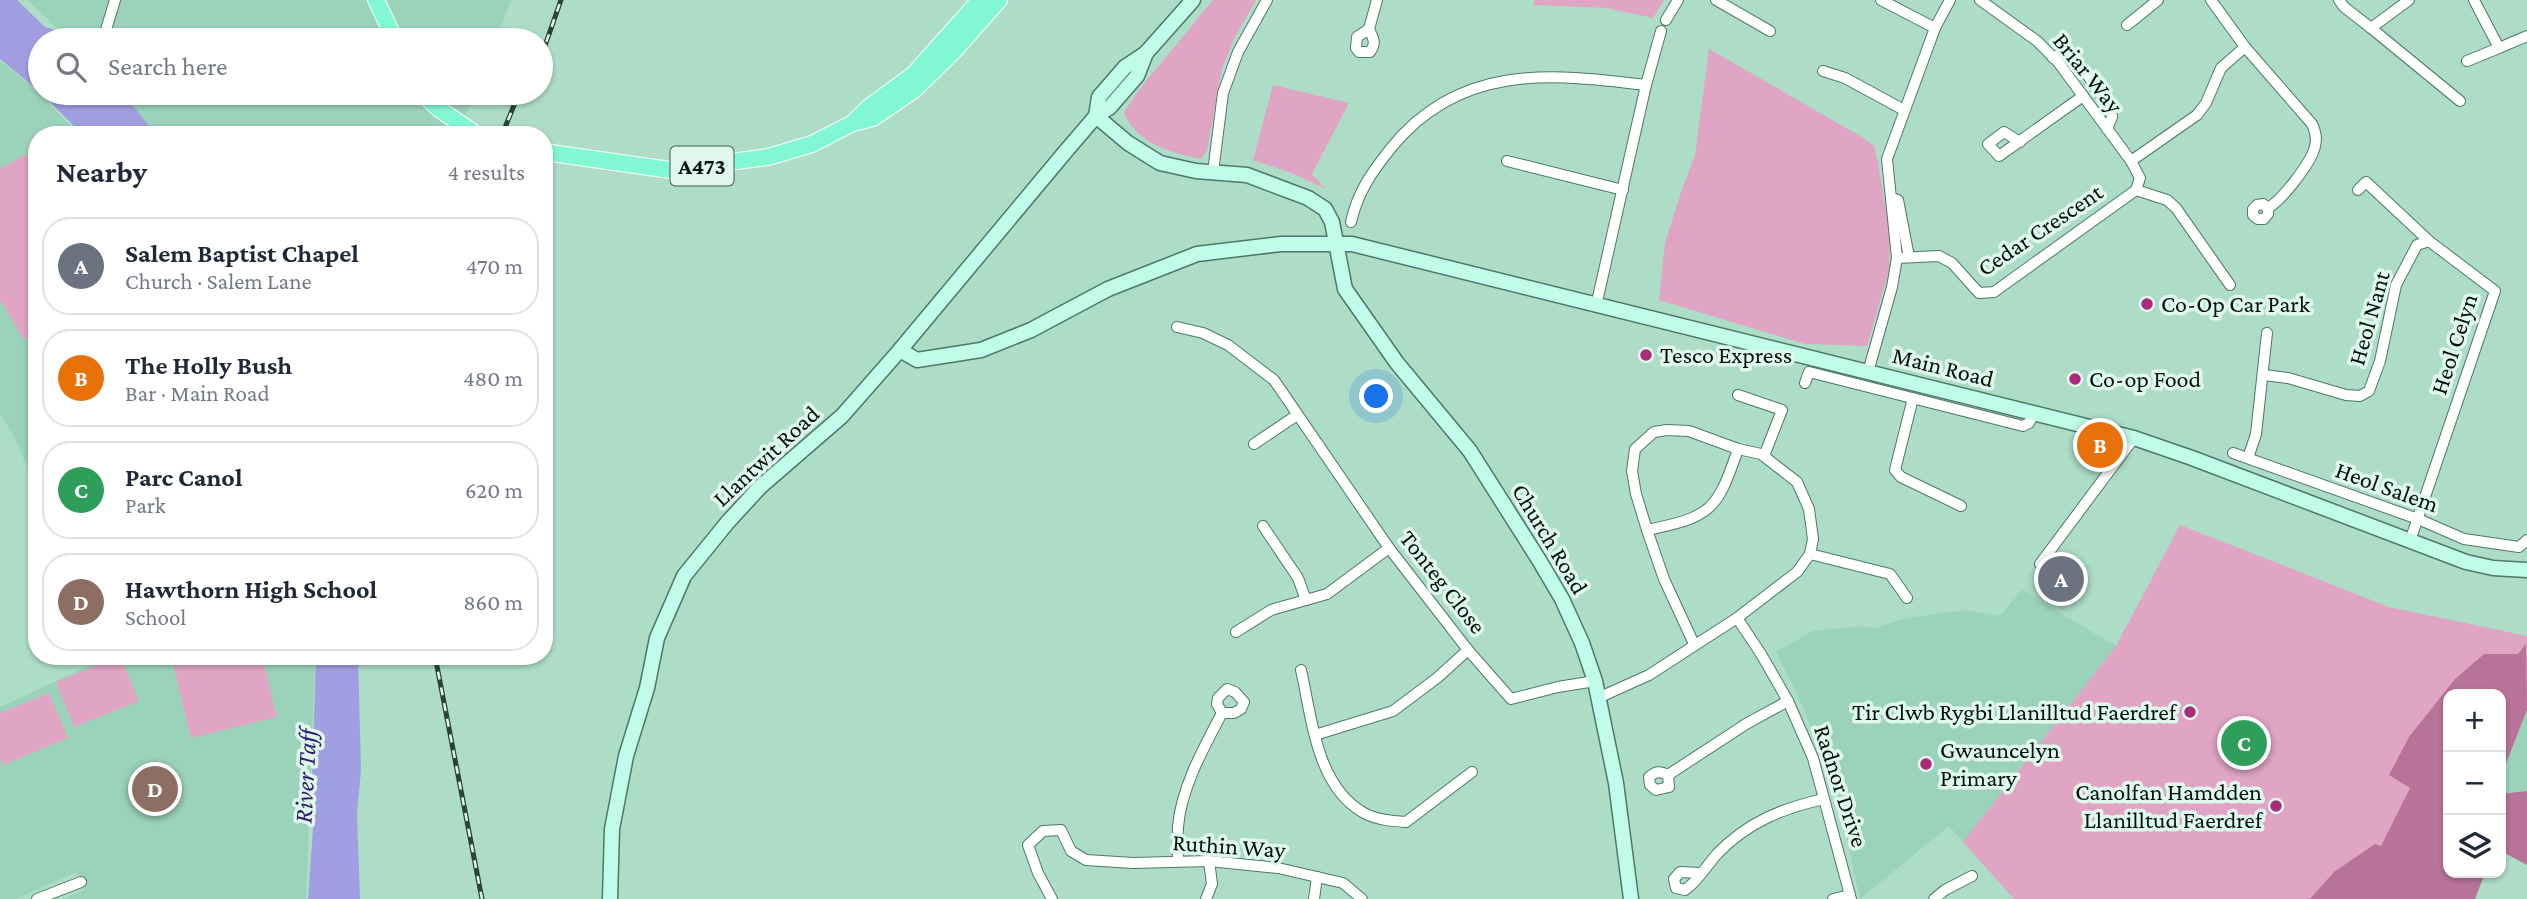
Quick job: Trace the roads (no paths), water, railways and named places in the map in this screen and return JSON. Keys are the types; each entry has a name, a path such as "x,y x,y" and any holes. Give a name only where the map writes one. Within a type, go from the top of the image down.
{"main road":[{"path":"376,0 389,28"},
{"name":"A473","path":"853,123 869,107 913,75 980,0"},
{"name":"A473","path":"553,153 670,170 768,157 811,144 853,123 873,118 914,90 954,51 999,0"},
{"name":"Llantwit Road","path":"610,899 612,829 626,756 647,688 657,638 684,576 760,487 842,416 1096,116 1099,97 1125,68 1146,53 1193,0"},
{"path":"435,105 464,126"},
{"name":"Church Road","path":"1096,116 1128,143 1160,163 1174,168 1247,175 1308,198 1325,209 1332,222 1345,289 1389,352 1470,451 1562,599 1582,643 1595,681 1616,783 1631,899"},
{"name":"Main Road","path":"900,350 917,360 981,349 1031,330 1108,289 1197,254 1281,244 1352,244 2134,438 2466,562 2493,568 2527,569"}],"street":[{"path":"106,28 115,0"},
{"path":"1213,172 1223,93 1238,52 1267,0"},
{"path":"1369,29 1377,0"},
{"path":"1666,20 1678,0"},
{"path":"1716,0 1770,31"},
{"path":"1881,0 1935,29"},
{"path":"1868,372 1897,258 1887,159 1935,29 1950,0"},
{"name":"Briar Way","path":"1980,0 2037,41 2053,58 2131,161 2140,178 2136,190"},
{"path":"2127,25 2158,0"},
{"path":"2211,0 2245,47 2312,124 2315,131 2312,156 2281,198 2267,208"},
{"path":"2339,0 2344,7 2460,101"},
{"path":"2371,28 2409,0"},
{"path":"2474,0 2499,48"},
{"path":"1597,306 1646,85 1661,31"},
{"path":"2467,61 2527,36"},
{"path":"2131,161 2197,115 2206,103 2221,68 2245,47"},
{"path":"2053,58 2062,53 2070,55 2078,62 2111,110 2112,117 2107,129"},
{"path":"1823,71 1845,78 1904,110"},
{"path":"1351,222 1361,189 1396,141 1418,120 1449,99 1473,88 1507,80 1570,78 1646,85"},
{"path":"2020,142 2083,96"},
{"path":"1507,161 1623,190"},
{"name":"Heol Celyn","path":"2358,190 2366,182 2429,241 2495,291 2410,541"},
{"path":"2136,190 2167,200 2176,208 2230,285"},
{"name":"Cedar Crescent","path":"1897,258 1940,256 1952,263 1979,293 1994,292 2136,190"},
{"path":"1891,198 1898,200 1909,257"},
{"name":"Heol Nant","path":"2264,375 2288,378 2346,395 2360,396 2369,391 2380,361 2396,285 2417,246 2429,241"},
{"name":"Tonteg Close","path":"1177,327 1203,333 1228,345 1274,380 1389,548 1468,650 1511,699 1595,681"},
{"path":"2248,458 2256,434 2267,333"},
{"path":"1805,383 1809,372 2023,426 2029,424 2034,413"},
{"path":"1738,394 1782,410 1764,456"},
{"path":"1913,398 1895,470 1900,477 1961,506"},
{"path":"1254,444 1297,415"},
{"path":"1598,698 1648,675 1737,618 1797,572 1810,554 1813,539 1809,509 1797,482 1764,456 1689,431 1654,432 1635,449 1632,471 1636,494 1664,579 1694,644"},
{"path":"2040,564 2134,438"},
{"path":"1647,530 1688,522 1711,507 1723,488 1738,449"},
{"name":"Heol Salem","path":"2233,453 2418,519 2464,539 2519,547 2527,540"},
{"path":"1263,526 1298,578 1306,600"},
{"path":"1236,632 1271,610 1327,594 1389,548"},
{"path":"1810,554 1890,574 1907,598"},
{"name":"Radnor Drive","path":"1737,618 1788,701 1814,758 1851,897"},
{"path":"1315,735 1393,711 1437,678 1468,650"},
{"path":"1301,670 1326,771 1349,802 1364,813 1406,822 1472,772"},
{"path":"1668,775 1746,724 1788,701"},
{"path":"1178,861 1178,826 1182,803 1209,736 1222,713"},
{"path":"1700,873 1727,843 1770,814 1824,799"},
{"name":"Ruthin Way","path":"1052,899 1038,873 1028,845 1043,831 1061,830 1071,851 1086,860 1133,863 1209,861 1278,868 1343,883 1362,899"},
{"path":"1206,899 1212,884 1209,861"},
{"path":"1934,899 1972,876"},
{"path":"1314,899 1317,877"},
{"path":"37,899 80,882"},
{"path":"1833,899 1851,897"}],"railway":[{"path":"551,28 561,0"},
{"path":"506,126 514,105"},
{"path":"437,665 482,899"}],"place":[{"name":"Co-Op Car Park","path":"2147,304"},
{"name":"Tesco Express","path":"1646,355"},
{"name":"Co-op Food","path":"2075,379"},
{"name":"The Holly Bush","path":"2100,445"},
{"name":"Salem Baptist Chapel","path":"2061,579"},
{"name":"Tir Clwb Rygbi Llanilltud Faerdref","path":"2190,712"},
{"name":"Parc Canol","path":"2244,743"},
{"name":"Gwauncelyn Primary","path":"1926,764"},
{"name":"Hawthorn High School","path":"155,789"},
{"name":"Canolfan Hamdden Llanilltud Faerdref","path":"2276,806"}],"water label":[{"name":"River Taff","path":"305,776"}]}
